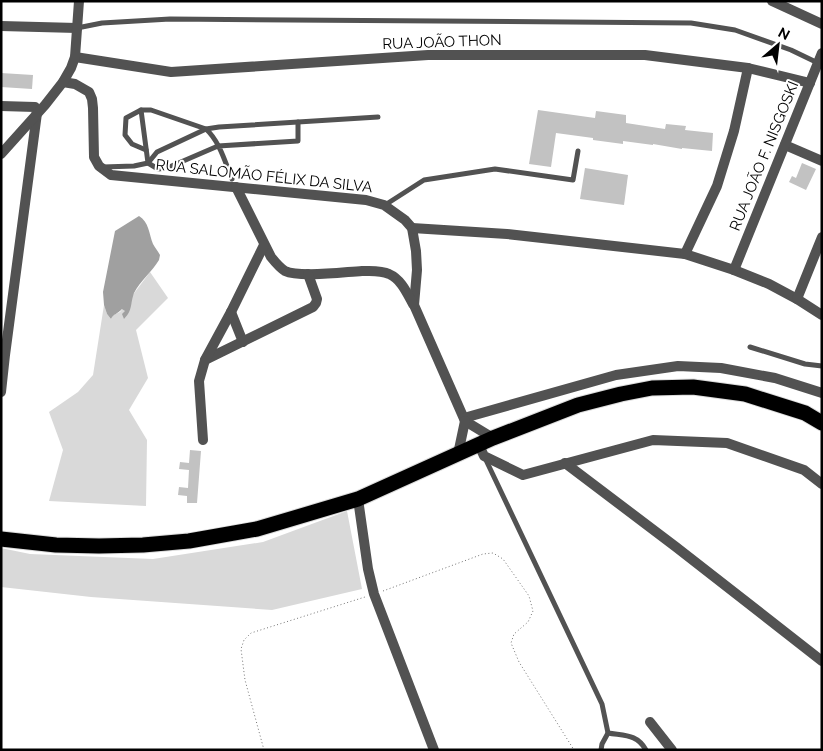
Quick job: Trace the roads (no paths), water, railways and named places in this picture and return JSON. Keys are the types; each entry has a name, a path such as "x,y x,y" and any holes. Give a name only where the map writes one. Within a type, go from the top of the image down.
{"highway":[{"path":"1,539 56,545 143,545 189,541 257,529 358,499 458,454 481,450 493,438 578,405 652,388 693,387 746,394 805,412 822,423"}],"street":[{"path":"1,154 36,110 40,102 50,98 71,68 75,57 79,1"},
{"path":"772,1 822,24"},
{"path":"1,26 77,28"},
{"name":"RUA JOÃO F. NISGOSKI","path":"734,270 822,53"},
{"name":"RUA JOÃO THON","path":"75,57 171,72 438,55 645,55 748,68 810,83"},
{"path":"685,254 716,186 734,131 748,68"},
{"path":"63,82 75,84 89,92 92,98 94,157 98,166"},
{"path":"1,106 36,110"},
{"path":"1,143 36,110"},
{"path":"1,392 3,355 36,110"},
{"path":"785,144 822,161"},
{"name":"RUA SALOMÃO FÉLIX DA SILVA","path":"98,166 111,175 234,183 366,200 384,205 405,220 412,228"},
{"path":"234,183 271,257 286,271 300,275 376,270 389,274 398,281 414,305 465,419 493,438"},
{"path":"414,305 417,270 412,228 507,234 685,254 769,284 822,315"},
{"path":"797,299 822,237"},
{"path":"203,440 199,381 205,360 264,245"},
{"path":"205,360 313,307 317,299 308,274"},
{"path":"231,312 244,342"},
{"path":"465,419 616,375 678,366 721,368 775,378 822,393"},
{"path":"458,454 465,419"},
{"path":"481,450 523,475 653,440 727,443 804,470 822,484"},
{"path":"565,463 822,661"},
{"path":"358,499 368,569 374,594 434,750"},
{"path":"650,722 672,750"}],"lane":[{"path":"77,28 102,23 170,19 691,23 735,30 791,50 818,63"},
{"path":"142,110 148,163"},
{"path":"146,150 132,144 125,135 126,118 142,110 151,110 206,129 218,146 234,183"},
{"path":"98,166 134,166 148,163 157,152 206,129 378,117"},
{"path":"148,163 158,169 167,168 218,146 298,141 298,122"},
{"path":"384,205 424,180 495,169 573,180 578,150"},
{"path":"750,347 805,364 822,366"},
{"path":"481,450 602,704 608,733 601,750"},
{"path":"608,733 636,739 642,743 646,750"}]}
